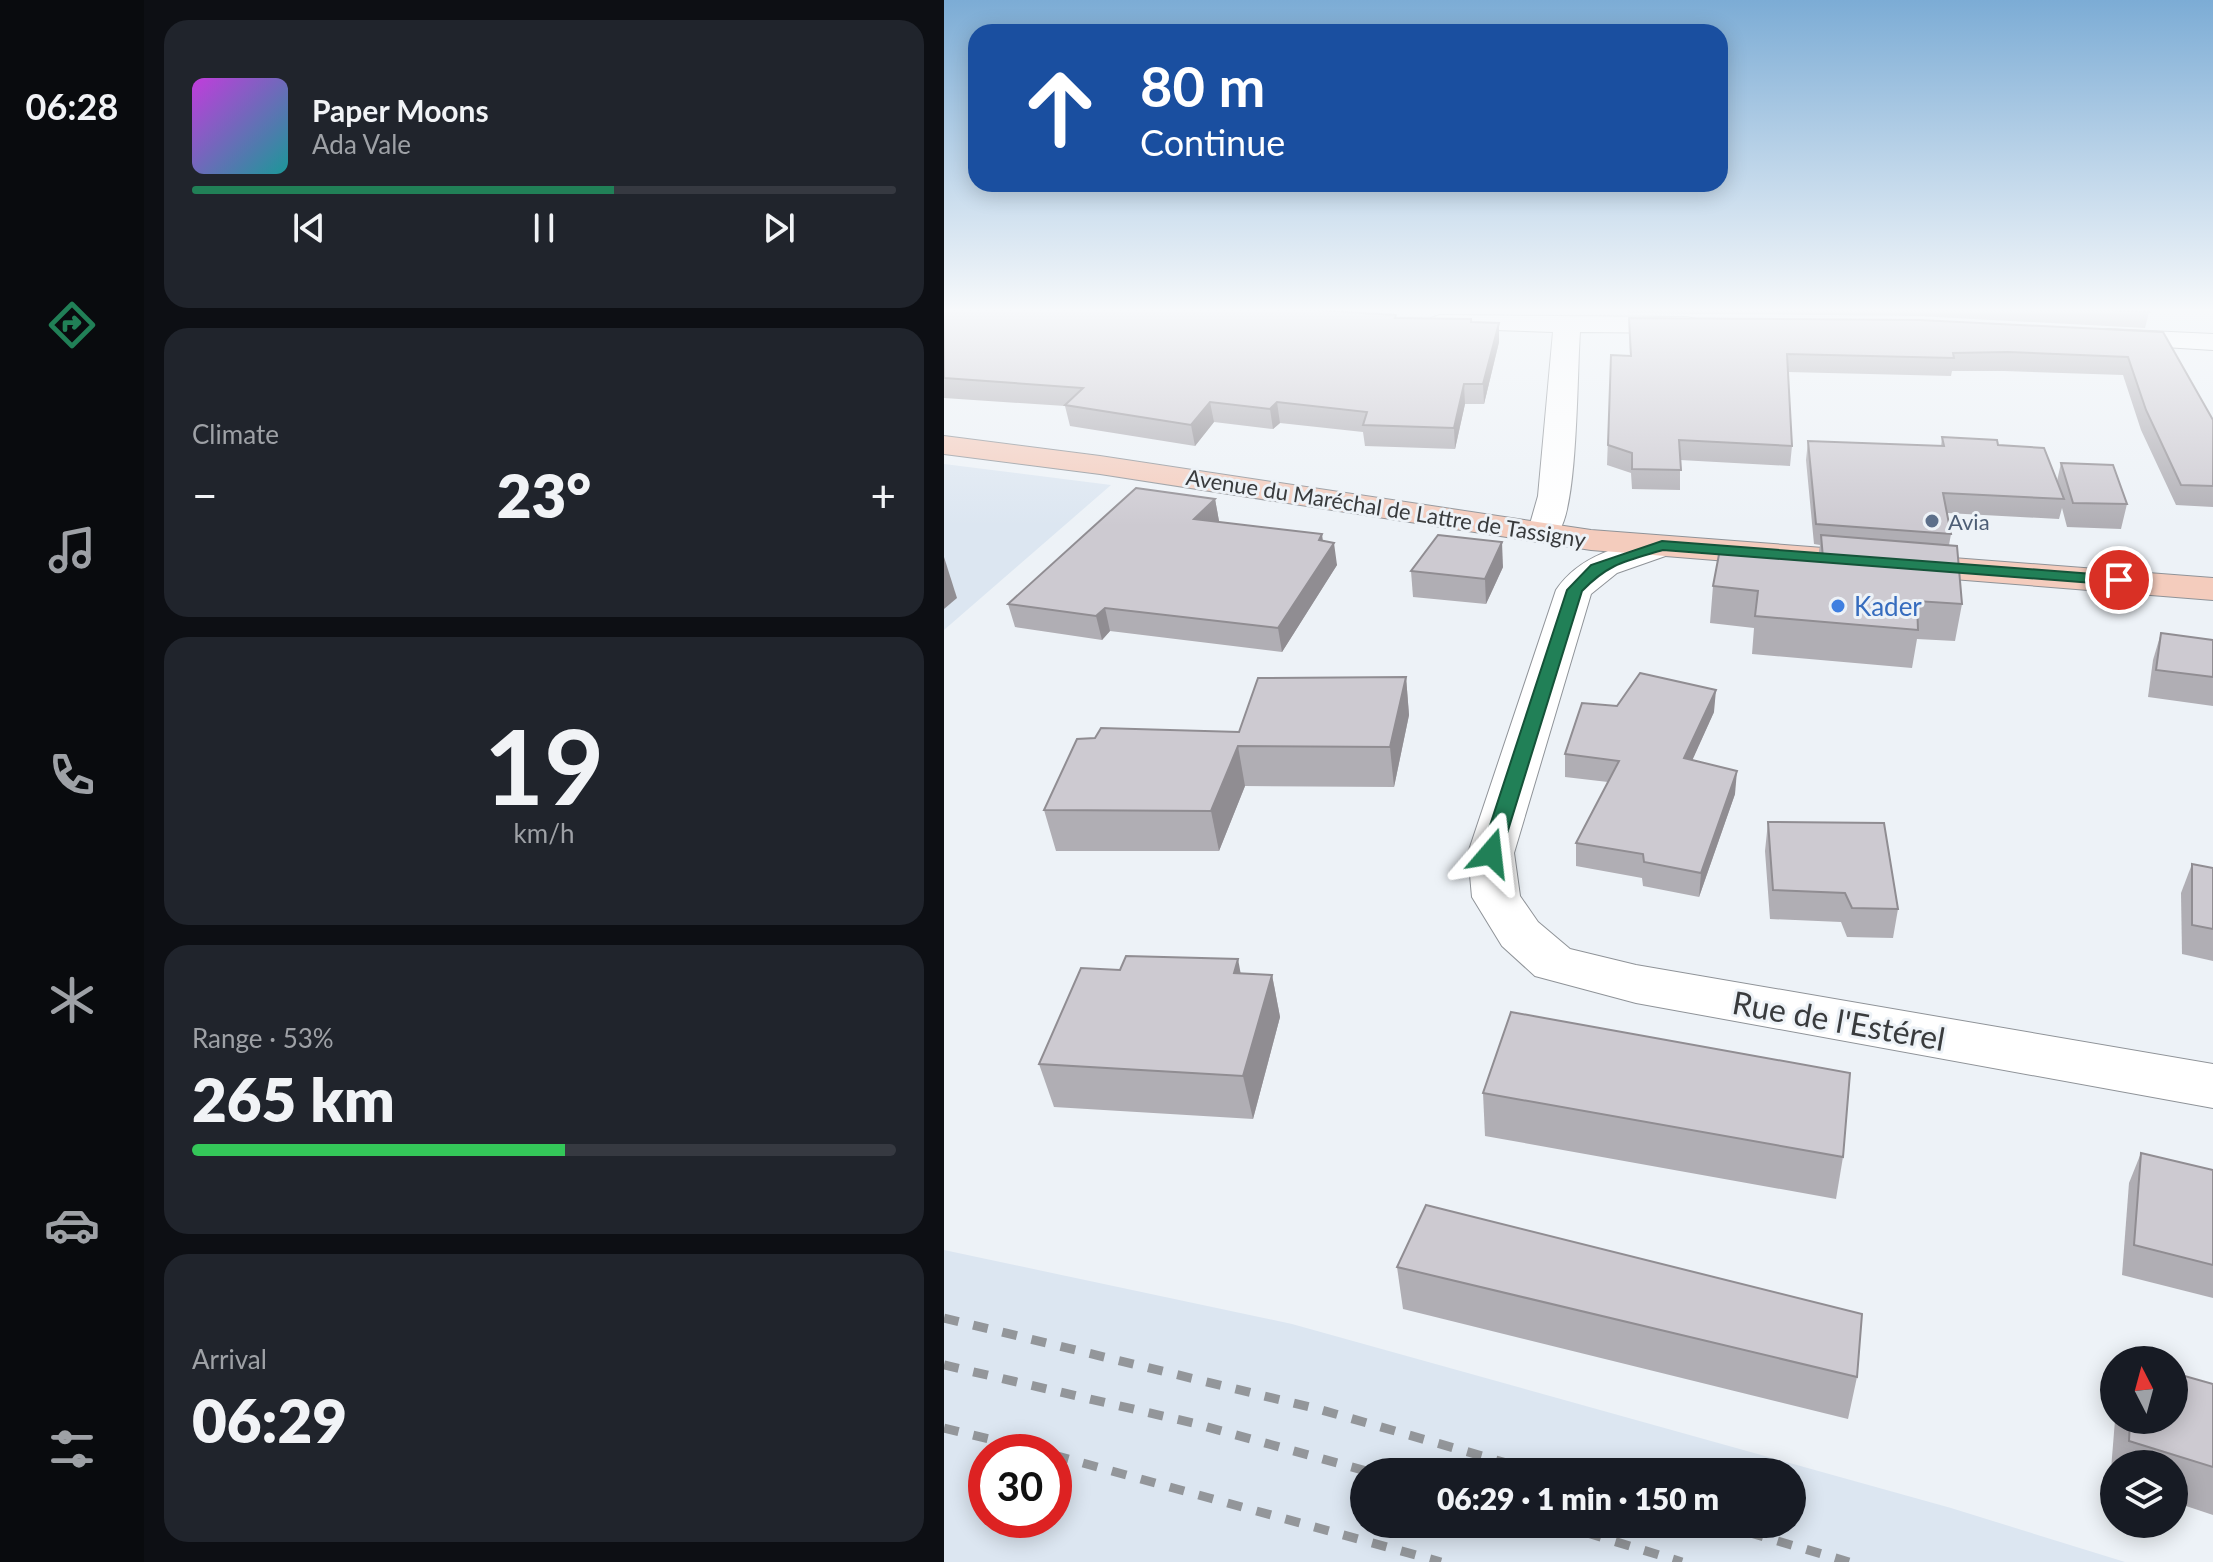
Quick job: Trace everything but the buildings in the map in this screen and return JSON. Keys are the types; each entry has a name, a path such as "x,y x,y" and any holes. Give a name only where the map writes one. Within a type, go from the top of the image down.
{"main road":[{"name":"Avenue du Maréchal de Lattre de Tassigny","path":"944,436 1662,546 2213,589"},
{"name":"Avenue du Maréchal de Lattre de Tassigny","path":"944,445 1541,528 2213,576"}],"street":[{"path":"1563,381 1554,496 1541,528 1569,568 1574,590"},
{"path":"1574,590 1596,568 1627,554 1662,546"},
{"name":"Rue de l'Estérel","path":"1574,590 1491,853 1496,897 1520,934 1553,963 1636,984 2213,1086"}],"shaded area":[{"path":"944,464 1111,485 944,630"},
{"path":"944,1250 1292,1324 1772,1458 1350,1458 1350,1538 1806,1538 1806,1468 2125,1562 944,1562"}],"railway":[{"path":"944,1318 1318,1409 1489,1458"},
{"path":"944,1365 1193,1423 1350,1466"},
{"path":"944,1428 968,1434"},
{"path":"1072,1460 1441,1562"},
{"path":"1604,1538 1682,1562"},
{"path":"1768,1538 1849,1562"}],"place":[{"name":"Avia","path":"1932,521"},
{"name":"Kader","path":"1838,606"}],"route":[{"path":"1491,853 1574,590 1596,568 1627,554 1662,546 2119,580"}]}
